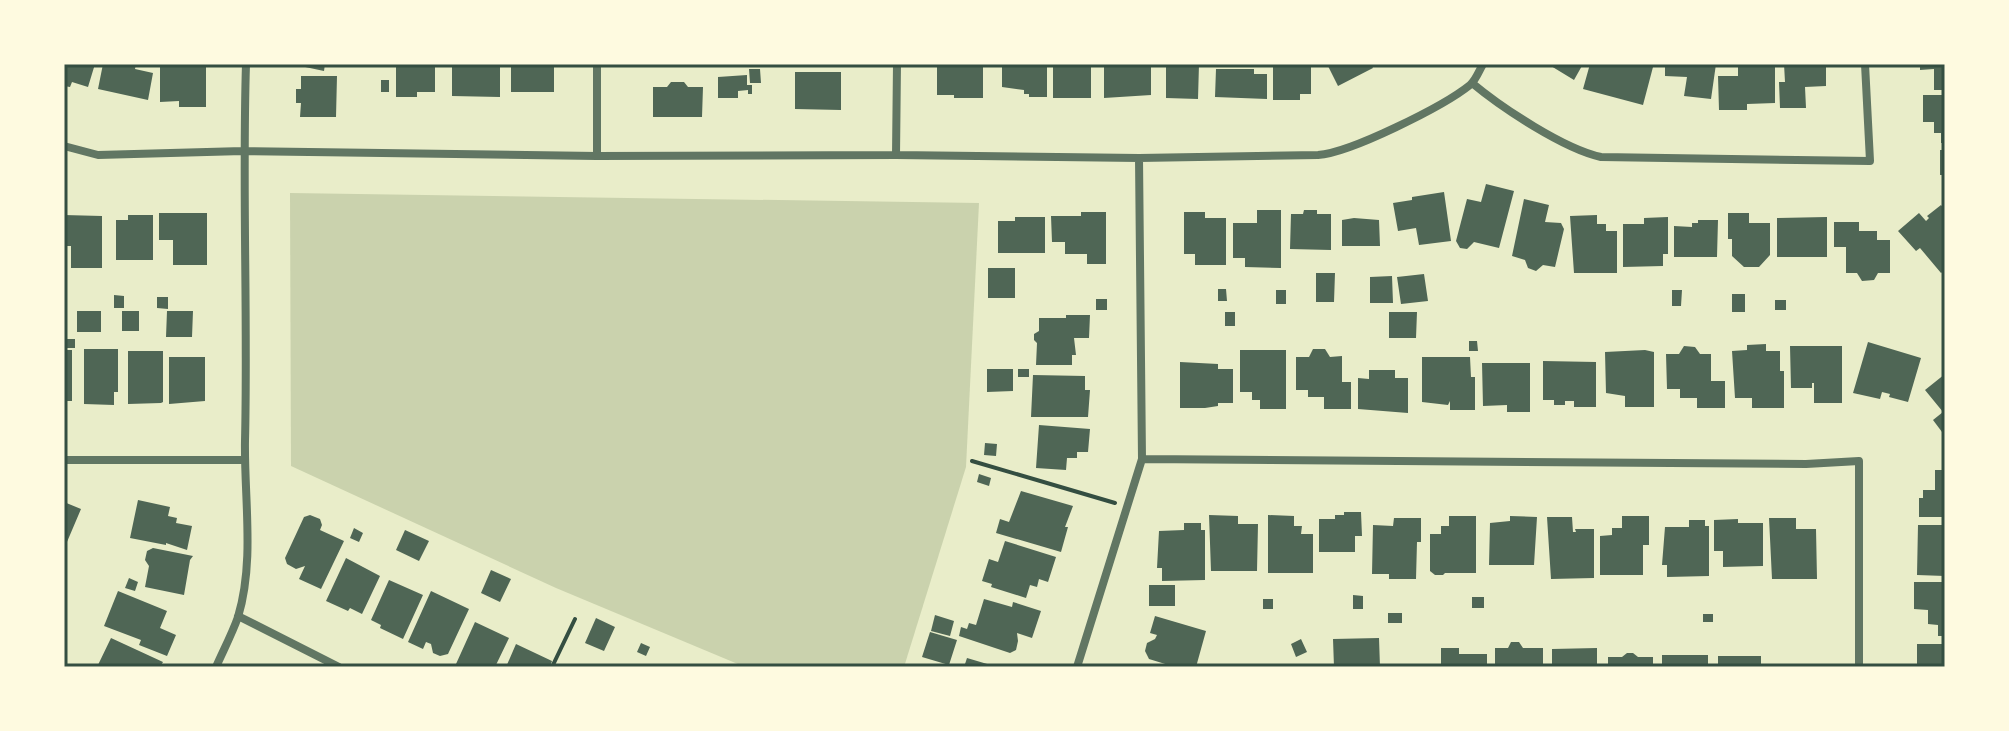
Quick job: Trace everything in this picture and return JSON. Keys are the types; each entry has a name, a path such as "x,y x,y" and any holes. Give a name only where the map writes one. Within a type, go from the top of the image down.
{"street":[{"path":"216,667 238,616 247,545 247,286 243,151 246,64"},
{"path":"597,64 597,156"},
{"path":"896,155 897,64"},
{"path":"64,146 98,155 243,151 1139,158 1331,154 1426,111 1472,83 1483,64"},
{"path":"1472,83 1491,99 1574,148 1601,157 1870,161 1865,64"},
{"path":"1077,667 1142,459 1139,158"},
{"path":"1142,459 1790,464 1859,461 1859,667"},
{"path":"64,460 245,460"},
{"path":"238,616 339,667"}],"path":[{"path":"972,461 1125,506"},
{"path":"552,667 575,619"}],"green space":[{"path":"290,193 979,203 966,467 904,667 745,667 556,588 291,466"}],"building":[{"path":"64,64 95,64 88,87 72,82 70,87 64,86"},
{"path":"103,64 136,64 135,69 153,73 148,100 98,89"},
{"path":"160,64 206,64 206,107 179,107 179,101 160,102"},
{"path":"291,64 325,64 324,71"},
{"path":"396,64 435,64 435,92 417,92 417,97 396,97"},
{"path":"452,64 500,64 500,97 452,96"},
{"path":"511,64 554,66 554,92 511,92"},
{"path":"937,64 983,64 983,98 937,95"},
{"path":"1002,64 1047,64 1047,97 1029,97 1024,90 1002,87"},
{"path":"1053,64 1091,64 1091,98 1053,98"},
{"path":"1104,64 1151,64 1151,95 1104,98"},
{"path":"1166,64 1199,64 1198,99 1166,98"},
{"path":"1273,64 1311,64 1311,94 1300,94 1300,100 1273,100"},
{"path":"1327,64 1371,64 1373,68 1338,86"},
{"path":"1552,64 1583,64 1574,80"},
{"path":"1590,64 1643,64 1653,67 1643,105 1583,89"},
{"path":"1665,64 1716,64 1711,99 1684,96 1687,77 1665,76"},
{"path":"1738,64 1775,64 1775,103 1747,104 1747,110 1719,110 1718,76 1738,76"},
{"path":"1784,64 1826,64 1826,86 1805,87 1806,108 1780,108 1779,82 1785,82"},
{"path":"1920,64 1945,64 1945,90 1934,90 1934,69 1920,70"},
{"path":"749,69 760,69 761,83 750,83"},
{"path":"1216,69 1254,69 1254,74 1267,74 1267,99 1215,97"},
{"path":"795,72 841,72 841,110 795,109"},
{"path":"747,75 747,85 752,85 752,94 748,94 748,90 738,91 738,98 718,98 718,77"},
{"path":"301,76 337,76 336,117 300,117 301,103 296,103 296,89 301,89"},
{"path":"381,80 389,80 389,92 381,92"},
{"path":"671,82 703,87 702,117 653,117 653,87 667,87"},
{"path":"1923,95 1945,95 1945,143 1941,143 1941,133 1934,133 1934,122 1923,122"},
{"path":"1940,150 1945,150 1945,175 1940,175"},
{"path":"1486,184 1514,191 1499,248 1474,242 1467,249 1460,248 1456,241 1467,199 1481,202"},
{"path":"1444,192 1451,241 1419,245 1416,228 1398,231 1393,203"},
{"path":"1524,199 1549,205 1545,222 1561,223 1564,229 1555,267 1543,265 1536,271 1528,268 1525,260 1512,256"},
{"path":"1941,205 1945,210 1945,270 1941,273 1920,248 1916,251 1898,231 1919,213 1926,221 1927,216"},
{"path":"1257,210 1281,210 1281,268 1245,267 1245,258 1233,258 1233,223 1257,223"},
{"path":"1304,210 1331,214 1331,250 1290,249 1291,214 1303,214"},
{"path":"1081,212 1106,212 1106,264 1087,264 1087,254 1065,254 1065,242 1052,242 1051,216 1081,216"},
{"path":"1184,212 1205,212 1205,218 1226,218 1226,265 1195,265 1195,254 1184,254"},
{"path":"159,213 207,213 207,265 173,265 173,240 159,240"},
{"path":"1728,213 1749,213 1749,223 1770,223 1770,255 1759,267 1744,267 1732,256 1732,239 1728,239"},
{"path":"64,215 102,216 102,268 71,268 71,246 64,246"},
{"path":"128,215 153,215 153,260 116,260 116,220 128,220"},
{"path":"1597,215 1597,224 1606,224 1606,231 1617,231 1617,273 1574,273 1570,216"},
{"path":"1015,217 1045,217 1045,253 998,253 998,221 1015,221"},
{"path":"1668,217 1668,254 1663,254 1663,266 1623,267 1623,224 1644,224 1644,218"},
{"path":"1827,217 1827,257 1777,257 1777,218"},
{"path":"1342,220 1379,220 1380,246 1342,246"},
{"path":"1698,220 1718,220 1717,257 1674,257 1674,226 1692,227 1692,223 1698,223"},
{"path":"1834,222 1859,222 1859,231 1877,231 1877,240 1890,240 1890,273 1878,273 1874,280 1862,281 1857,273 1846,273 1846,247 1834,247"},
{"path":"988,268 1015,268 1015,298 988,298"},
{"path":"1316,273 1335,273 1334,302 1316,302"},
{"path":"1424,274 1428,301 1401,304 1397,277"},
{"path":"1392,276 1393,303 1370,303 1370,277"},
{"path":"1218,289 1226,289 1227,301 1218,301"},
{"path":"1276,290 1286,290 1286,304 1276,304"},
{"path":"1672,290 1682,290 1681,306 1672,306"},
{"path":"1732,294 1745,294 1745,312 1732,312"},
{"path":"114,295 124,296 124,308 114,308"},
{"path":"157,297 168,297 168,309 157,308"},
{"path":"1096,299 1107,299 1107,310 1096,310"},
{"path":"1775,300 1786,300 1786,310 1775,310"},
{"path":"77,311 101,311 101,332 77,332"},
{"path":"122,311 139,311 139,331 122,331"},
{"path":"167,311 193,311 192,337 166,337"},
{"path":"1225,312 1235,312 1235,326 1225,326"},
{"path":"1389,312 1417,312 1416,338 1389,338"},
{"path":"1066,315 1090,315 1089,338 1074,338 1076,355 1072,355 1072,365 1036,365 1037,343 1034,334 1039,331 1039,318 1066,318"},
{"path":"66,339 75,339 75,348 66,348"},
{"path":"1469,341 1477,341 1478,351 1469,351"},
{"path":"1868,342 1921,358 1908,402 1882,392 1880,399 1853,393"},
{"path":"1766,344 1766,351 1780,351 1780,371 1784,371 1784,408 1752,408 1752,398 1735,398 1732,351 1747,350 1747,345"},
{"path":"1684,346 1695,347 1700,354 1711,354 1711,381 1725,381 1725,408 1697,408 1697,398 1680,398 1680,389 1667,389 1666,354 1679,354"},
{"path":"1790,346 1842,346 1842,403 1814,403 1814,383 1812,388 1791,388"},
{"path":"84,349 118,349 118,392 114,392 114,405 84,404"},
{"path":"1313,349 1325,349 1330,357 1342,356 1342,382 1351,382 1351,409 1324,409 1324,397 1308,397 1308,390 1296,390 1296,357 1309,357"},
{"path":"64,350 72,350 72,401 64,401"},
{"path":"1240,350 1286,350 1286,409 1260,409 1260,400 1252,400 1252,392 1240,392"},
{"path":"128,351 163,351 163,402 128,404"},
{"path":"1605,352 1654,352 1654,407 1625,407 1625,396 1606,393"},
{"path":"169,357 205,357 205,401 169,404"},
{"path":"1422,357 1470,357 1471,377 1475,377 1475,410 1450,410 1450,401 1448,405 1422,402"},
{"path":"1543,361 1596,362 1596,407 1574,407 1574,401 1554,405 1554,400 1543,400"},
{"path":"1180,362 1218,364 1218,369 1233,369 1233,403 1180,408"},
{"path":"1482,363 1530,363 1530,412 1507,412 1507,405 1483,406"},
{"path":"987,369 1013,369 1013,391 987,392"},
{"path":"1018,369 1029,369 1029,377 1018,377"},
{"path":"1369,370 1395,370 1395,378 1408,378 1408,413 1358,409 1358,378 1369,379"},
{"path":"1945,374 1945,436 1933,420 1943,412 1925,390"},
{"path":"1033,375 1085,376 1085,390 1090,390 1088,417 1031,417"},
{"path":"1039,425 1090,429 1088,452 1077,452 1077,458 1067,458 1066,470 1036,468"},
{"path":"985,443 997,444 996,456 984,455"},
{"path":"1935,470 1945,470 1945,517 1919,517 1919,498 1923,498 1923,490 1935,490"},
{"path":"979,474 991,478 989,486 977,482"},
{"path":"1021,491 1073,506 1065,527 1068,527 1061,552 996,533 1000,519 1009,522"},
{"path":"138,500 170,507 168,516 177,518 176,523 192,526 187,550 166,543 130,538"},
{"path":"64,502 81,509 64,549"},
{"path":"1344,512 1361,512 1362,536 1355,536 1355,552 1319,552 1319,519 1335,519 1335,515 1344,515"},
{"path":"310,515 320,519 320,530 344,541 321,589 299,579 305,566 296,569 287,564 285,558 304,517"},
{"path":"1209,515 1238,516 1238,524 1258,524 1257,571 1211,571"},
{"path":"1268,515 1294,516 1294,526 1302,526 1301,534 1313,534 1313,573 1268,573"},
{"path":"1449,516 1476,516 1476,573 1435,575 1430,571 1430,534 1441,534 1441,526 1449,526"},
{"path":"1510,516 1537,517 1534,565 1489,565 1490,523 1510,521"},
{"path":"1622,516 1649,516 1649,545 1643,545 1643,575 1600,575 1600,536 1612,535 1612,528 1622,528"},
{"path":"1547,517 1572,517 1573,532 1576,532 1575,529 1594,529 1594,578 1551,579"},
{"path":"1394,518 1421,518 1416,579 1389,579 1389,574 1372,574 1373,525 1393,526"},
{"path":"1769,518 1796,518 1796,529 1816,529 1817,579 1772,579"},
{"path":"1738,519 1738,523 1763,523 1763,566 1723,567 1723,551 1714,551 1714,520"},
{"path":"1689,520 1705,520 1705,526 1709,526 1709,576 1667,577 1667,565 1662,565 1665,527 1689,527"},
{"path":"1184,523 1201,523 1201,530 1205,530 1205,580 1162,581 1162,568 1157,568 1159,531 1184,530"},
{"path":"1918,525 1945,525 1945,576 1917,575"},
{"path":"354,528 363,533 359,542 350,538"},
{"path":"405,530 429,541 419,561 396,550"},
{"path":"1005,541 1056,557 1048,582 1039,579 1037,587 1030,585 1026,598 982,581 989,559 998,562"},
{"path":"153,548 193,556 184,595 145,587 149,566 145,560 147,551"},
{"path":"346,558 380,576 362,614 326,601"},
{"path":"491,570 511,579 500,602 481,593"},
{"path":"129,578 138,582 135,591 125,588"},
{"path":"389,580 423,595 403,639 371,620"},
{"path":"1914,582 1945,582 1945,636 1938,636 1938,625 1928,624 1928,610 1914,609"},
{"path":"1149,585 1175,585 1175,606 1149,606"},
{"path":"118,591 167,611 160,628 176,635 167,656 139,645 141,640 104,626"},
{"path":"431,591 469,609 448,654 440,656 433,653 431,644 426,642 423,649 408,642"},
{"path":"1353,595 1363,596 1363,609 1353,609"},
{"path":"1472,597 1484,597 1484,608 1472,608"},
{"path":"984,599 1012,607 1013,602 1041,611 1032,638 1017,633 1016,650 1010,653 959,636 961,627 967,629 969,623 976,625"},
{"path":"1263,599 1273,599 1273,609 1263,609"},
{"path":"1388,613 1402,613 1402,623 1388,623"},
{"path":"1703,614 1713,614 1713,622 1703,622"},
{"path":"935,615 954,621 950,636 931,631"},
{"path":"1155,616 1206,631 1196,667 1175,667 1149,659 1145,651 1147,643 1157,635 1150,633"},
{"path":"596,618 615,627 604,651 585,643"},
{"path":"475,622 509,638 495,667 462,667 456,664"},
{"path":"930,632 957,640 949,665 922,657"},
{"path":"111,638 163,662 160,667 97,667"},
{"path":"1379,638 1380,667 1334,667 1333,639"},
{"path":"1301,639 1307,652 1296,657 1291,644"},
{"path":"1511,642 1519,642 1523,648 1543,648 1543,667 1495,667 1495,648 1508,648"},
{"path":"641,643 650,647 646,656 637,652"},
{"path":"516,644 552,661 550,667 506,667"},
{"path":"1917,644 1945,644 1945,667 1917,667"},
{"path":"1441,648 1459,648 1459,654 1487,654 1487,667 1441,667"},
{"path":"1597,648 1597,667 1552,667 1552,649"},
{"path":"1627,653 1653,657 1653,667 1608,667 1608,657 1622,657"},
{"path":"1662,655 1708,655 1708,667 1662,667"},
{"path":"1718,656 1761,656 1761,667 1718,667"},
{"path":"967,658 994,666 994,667 964,667"},
{"path":"1390,664 1434,664 1434,667 1390,667"}]}
